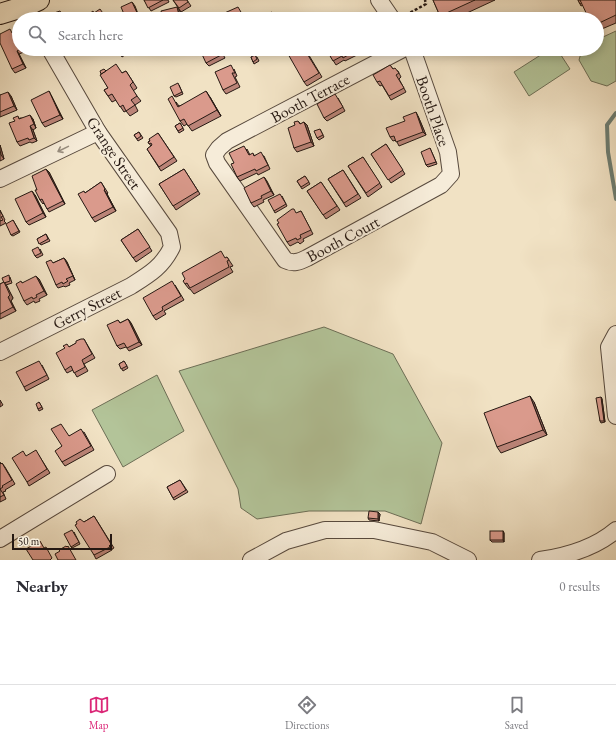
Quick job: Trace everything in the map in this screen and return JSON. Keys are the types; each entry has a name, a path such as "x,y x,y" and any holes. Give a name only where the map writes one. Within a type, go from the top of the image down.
{"main road":[{"path":"0,14 30,6"}],"street":[{"path":"379,0 393,12"},
{"name":"Grange Street","path":"54,56 98,132 169,233 172,246 168,256"},
{"name":"Booth Terrace","path":"219,148 227,141 390,56"},
{"name":"Booth Place","path":"414,56 448,152 451,174"},
{"path":"0,179 98,132"},
{"name":"Booth Court","path":"219,148 214,154 217,163 285,260 290,262 298,262 307,258 431,191 441,185 451,174"},
{"name":"Gerry Street","path":"0,352 131,286 163,263 168,256"},
{"path":"616,334 609,348 616,416"},
{"path":"0,539 107,474"},
{"path":"251,560 286,541 325,530 374,530 432,542 468,560"},
{"path":"540,560 564,556 605,539 616,530"}],"path":[{"path":"409,12 426,4 425,0"}],"green space":[{"path":"616,31 616,81 607,86 591,81 579,60 580,56 604,56 604,37"},
{"path":"539,56 562,56 570,69 529,96 514,72"},
{"path":"324,327 393,354 442,443 421,524 385,511 309,511 257,519 241,508 238,489 179,371"},
{"path":"157,375 184,431 123,467 92,410"}],"building":[{"path":"144,0 163,0 148,8"},
{"path":"173,0 187,0 188,2 179,8"},
{"path":"433,0 475,0 449,12 438,12"},
{"path":"580,0 616,0 616,15 604,21 604,12 586,12"},
{"path":"132,2 137,12 123,12 121,7"},
{"path":"177,7 178,12 161,12"},
{"path":"238,7 241,12 227,12"},
{"path":"10,29 12,33 12,56 19,56 23,64 12,69 0,43 0,34"},
{"path":"203,56 219,56 206,63"},
{"path":"256,56 257,59 253,62 251,57"},
{"path":"289,56 308,56 319,73 304,82"},
{"path":"330,56 342,56 333,61"},
{"path":"116,64 122,73 126,71 133,82 130,85 137,96 131,100 135,105 126,111 123,105 120,107 112,94 108,96 104,90 108,88 100,75"},
{"path":"231,65 235,73 232,73 237,83 223,90 215,72"},
{"path":"390,65 399,73 396,75 404,88 389,96 380,81 377,82 373,75"},
{"path":"104,69 106,71 101,74 100,71"},
{"path":"178,83 182,92 174,96 170,87"},
{"path":"49,91 60,115 42,123 31,100"},
{"path":"206,91 217,110 188,126 184,119 180,121 168,99 172,96 178,107"},
{"path":"8,92 14,106 0,112 0,95"},
{"path":"335,94 343,107 324,118 317,104"},
{"path":"416,112 423,132 396,142 394,136 390,137 386,128 405,121 403,117"},
{"path":"30,115 34,124 30,126 34,138 29,140 28,138 17,142 9,123 15,121 13,118 18,116 19,119"},
{"path":"298,121 300,124 304,122 311,142 294,148 288,128 295,125 294,122"},
{"path":"180,123 183,128 178,131 175,126"},
{"path":"320,129 323,135 317,138 314,131"},
{"path":"139,132 141,136 137,139 134,135"},
{"path":"158,133 174,157 159,167 147,149 152,145 148,142 150,141 149,139"},
{"path":"386,144 403,170 388,180 371,154"},
{"path":"244,146 249,155 253,153 254,156 261,152 268,165 256,171 255,169 237,177 231,164 234,163 229,153"},
{"path":"430,148 436,162 426,165 421,152"},
{"path":"363,157 380,183 366,193 348,166"},
{"path":"46,169 63,201 47,209 35,190 37,190 32,176"},
{"path":"184,169 198,191 173,206 159,184"},
{"path":"343,170 358,194 344,203 328,179"},
{"path":"305,176 309,182 301,187 297,181"},
{"path":"264,177 271,191 261,196 262,198 251,203 244,188"},
{"path":"101,182 113,207 92,218 78,194 84,191 85,193"},
{"path":"321,182 337,206 323,215 307,191"},
{"path":"32,191 43,213 26,222 15,199"},
{"path":"280,194 286,204 274,211 268,200"},
{"path":"294,209 296,213 301,211 311,230 300,235 301,238 297,240 296,238 287,242 277,224 279,223 277,220"},
{"path":"0,211 3,216 1,217 3,220 0,221"},
{"path":"13,220 19,231 11,235 6,224"},
{"path":"138,229 150,247 133,258 121,240"},
{"path":"46,234 48,239 39,244 37,239"},
{"path":"38,247 41,253 35,256 32,250"},
{"path":"221,251 225,258 227,257 229,260 227,261 229,267 190,288 187,283 185,284 183,281 185,279 182,273"},
{"path":"64,258 73,276 66,279 68,281 63,284 62,282 56,285 46,262 51,260 53,263"},
{"path":"9,275 10,281 4,283 2,278"},
{"path":"36,276 44,291 36,295 37,297 33,299 32,297 24,301 16,284 21,281 22,283"},
{"path":"172,281 181,296 162,307 163,310 153,316 143,298"},
{"path":"4,282 10,295 8,297 13,307 0,314 0,284"},
{"path":"128,319 139,342 127,348 124,343 117,346 107,325 118,320 120,323"},
{"path":"81,339 84,339 92,354 82,360 85,367 74,373 71,366 65,370 56,353 65,348 63,346 67,344 69,347"},
{"path":"39,361 47,375 24,387 16,372"},
{"path":"124,361 127,366 121,369 119,364"},
{"path":"530,396 543,430 497,447 484,413"},
{"path":"601,397 604,421 600,421 596,398"},
{"path":"39,402 42,407 38,409 36,404"},
{"path":"61,424 69,436 81,429 91,446 62,462 55,451 62,446 51,429"},
{"path":"36,450 47,469 27,482 12,458 23,451 26,456"},
{"path":"0,463 2,463 12,480 0,489"},
{"path":"180,480 186,490 173,498 167,487"},
{"path":"0,489 4,495 0,497"},
{"path":"369,511 378,512 378,519 368,518"},
{"path":"94,516 111,544 109,546 110,547 94,555 75,525 80,519 84,522"},
{"path":"72,530 79,542 71,547 64,534"},
{"path":"490,531 503,531 503,540 490,540"},
{"path":"40,541 44,548 46,547 52,558 50,560 33,560 26,549"},
{"path":"68,546 76,560 58,560 55,554"}],"waterway":[{"path":"616,113 607,125 608,152 616,199"}]}
